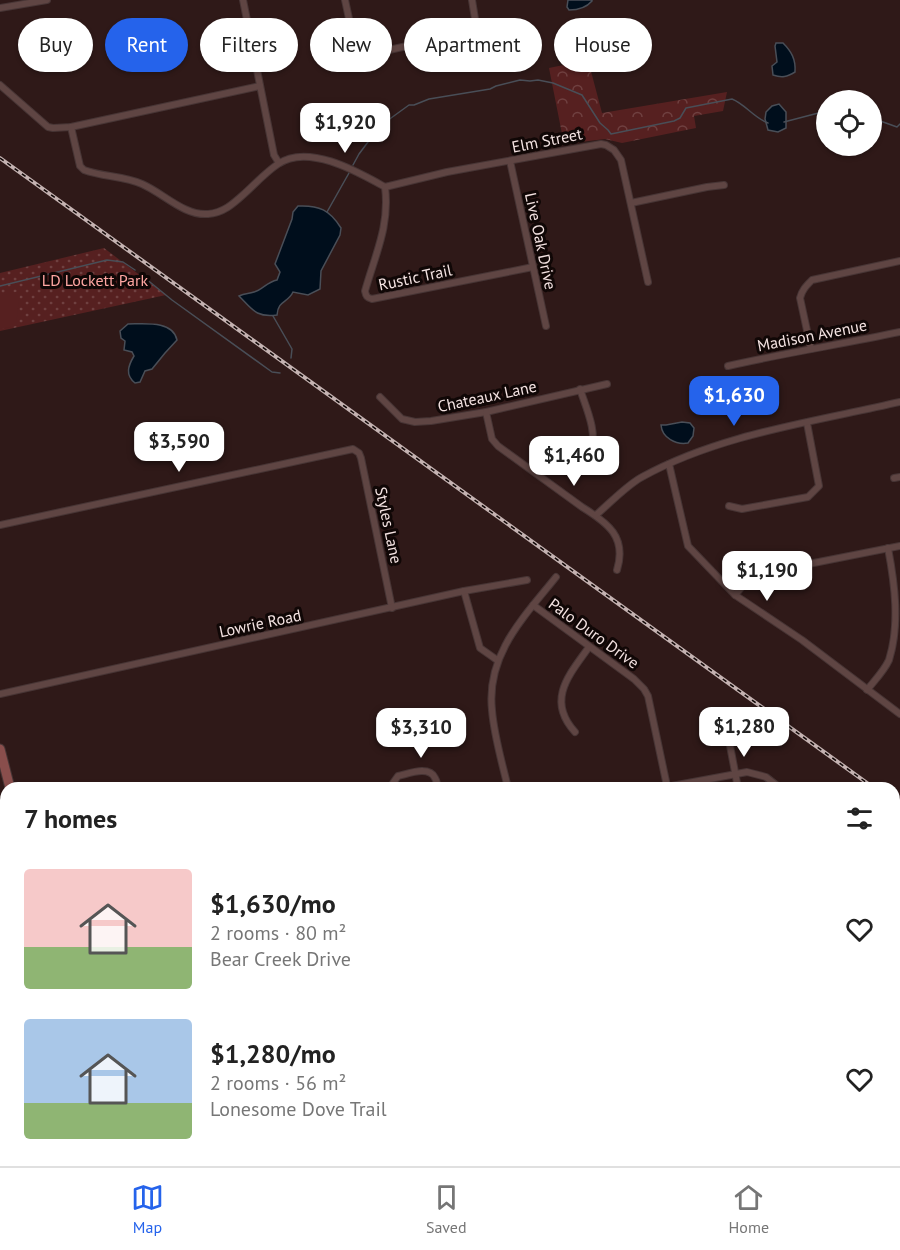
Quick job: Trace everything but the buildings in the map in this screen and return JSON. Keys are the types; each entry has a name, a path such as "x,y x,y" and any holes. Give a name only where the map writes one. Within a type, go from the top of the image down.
{"main road":[{"path":"0,749 8,782"}],"street":[{"path":"0,8 47,0"},
{"path":"243,0 274,155 279,163"},
{"path":"345,0 356,51 360,56 473,30 476,25 472,0"},
{"path":"0,85 48,127 53,128 71,127 260,86"},
{"path":"71,127 80,166 84,170 141,183 196,213 219,212 230,206 279,163 296,158 324,159 360,173 385,187"},
{"name":"Elm Street","path":"385,187 447,172 606,145 614,150 621,160 648,282"},
{"name":"Live Oak Drive","path":"510,161 546,326"},
{"path":"631,203 724,185"},
{"name":"Rustic Trail","path":"385,187 386,218 379,249 365,291 368,298 376,299 532,267"},
{"path":"811,349 800,298 805,286 812,280 900,261"},
{"name":"Madison Avenue","path":"728,366 900,332"},
{"name":"Chateaux Lane","path":"380,398 402,419 431,422 486,412 607,384"},
{"path":"580,389 594,438 590,450"},
{"path":"596,515 639,478 711,447 739,437 900,402"},
{"path":"486,412 492,439 498,446 611,528 618,540 620,551 617,570"},
{"path":"729,506 742,509 808,497 819,486 807,423"},
{"name":"Styles Lane","path":"0,525 354,449 361,458 392,608"},
{"path":"669,464 688,546 735,595 802,640 900,714"},
{"path":"735,595 747,581 768,572 900,546"},
{"path":"867,690 884,670 899,627 899,611 888,548"},
{"path":"507,782 492,712 491,691 497,660 510,635 556,577"},
{"name":"Lowrie Road","path":"0,694 464,591 527,580"},
{"path":"464,591 480,648 497,660"},
{"name":"Palo Duro Drive","path":"533,605 634,679 644,689 650,706 663,782"},
{"path":"575,732 564,718 562,694 568,677 589,647"},
{"path":"730,727 728,735 737,782"},
{"path":"394,782 398,776 423,771 430,772 436,782"},
{"path":"694,782 747,772 766,777 772,782"}],"green space":[{"path":"554,67 554,72 591,72 602,113 727,92 723,111 694,116 696,128 622,143 605,139 564,144 549,68"},
{"name":"LD Lockett Park","path":"104,248 166,295 0,331 0,273"},
{"path":"20,291 16,326 0,329 0,296"}],"water":[{"path":"568,0 592,1 582,8 569,10"},
{"path":"776,43 783,43 788,49 795,63 795,72 782,77 773,75 772,66 777,62"},
{"path":"779,104 786,112 786,128 778,132 768,130 766,112 772,106"},
{"path":"298,206 312,206 328,213 341,228 340,235 321,271 320,289 308,295 293,292 281,304 277,315 259,314 239,296 257,291 277,280 280,272 275,264 293,212"},
{"path":"128,324 164,326 170,329 177,340 152,369 145,371 140,382 135,383 128,370 134,356 132,352 124,350 125,341 121,338 120,331"},
{"path":"690,423 694,428 693,436 688,443 670,440 662,430 661,425"}],"waterway":[{"path":"353,165 380,126 409,105 429,99 490,89 520,80 553,83 582,95 600,123 611,134 674,121 680,118 686,108 732,99 768,123"},
{"path":"784,122 816,114"},
{"path":"882,122 897,127 900,124"},
{"path":"327,212 349,173"},
{"path":"0,286 107,260 123,262 135,270"},
{"path":"140,274 172,300 272,372 280,373"},
{"path":"273,316 292,349 291,358"}],"railway":[{"path":"0,158 866,782"}]}
